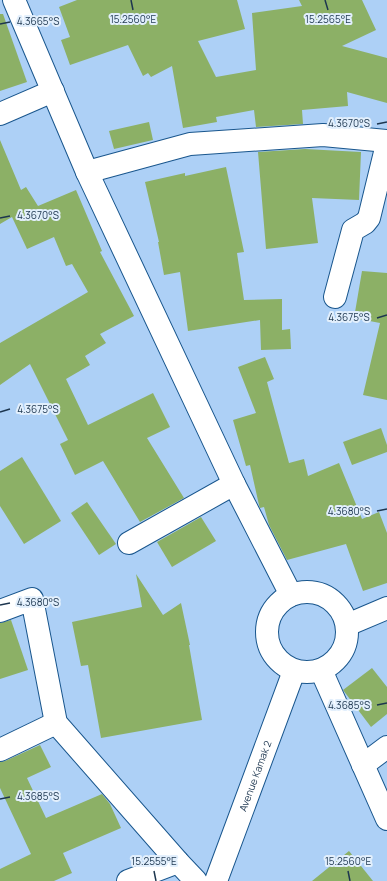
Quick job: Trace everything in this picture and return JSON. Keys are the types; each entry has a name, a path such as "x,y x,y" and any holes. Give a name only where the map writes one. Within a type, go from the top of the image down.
{"street":[{"path":"14,0 87,172 234,484 290,595"},
{"path":"0,114 53,91"},
{"path":"87,172 190,144 323,135 387,142 369,218 365,223 353,230 335,297"},
{"path":"129,543 234,484"},
{"path":"305,592 319,594 332,601 342,612 347,626 347,637 344,647 338,657 331,665 321,670 307,672 294,671 274,657 266,634 267,622 272,611 280,602 290,595 305,592"},
{"path":"0,611 32,599 56,723 196,881"},
{"path":"347,626 387,608"},
{"path":"321,670 387,819"},
{"name":"Avenue Kamak 2","path":"216,881 294,671"},
{"path":"0,750 56,723"},
{"path":"363,765 387,747"},
{"path":"128,881 178,862"}],"building":[{"path":"77,0 237,0 245,29 198,41 216,77 256,70 252,13 302,6 299,0 362,0 376,30 342,46 387,58 387,103 347,92 348,106 302,110 303,124 256,127 254,110 216,117 217,122 183,128 172,66 151,77 148,73 143,76 128,45 70,65 61,40 70,37 59,7"},
{"path":"0,14 3,14 27,82 0,91"},
{"path":"149,122 153,140 114,149 109,131"},
{"path":"0,140 21,190 26,187 38,206 76,190 102,251 100,252 134,316 100,334 106,343 85,356 90,365 66,379 88,425 153,393 170,427 147,438 184,498 140,522 103,461 75,475 60,444 68,440 30,364 0,385 0,343 88,292 72,264 66,266 54,237 27,249 12,217 0,224"},
{"path":"305,149 361,152 359,200 312,198 318,243 266,249 258,152"},
{"path":"226,167 244,252 237,253 244,300 282,299 282,330 290,329 291,349 261,350 260,320 188,331 180,272 164,275 159,242 145,182 185,173 185,176"},
{"path":"362,271 387,273 387,400 363,395 380,323 354,318"},
{"path":"265,357 274,379 267,382 289,463 304,459 308,476 339,463 362,519 379,512 387,533 387,583 363,591 346,544 287,560 269,525 264,507 260,508 250,465 246,466 233,420 256,413 238,367"},
{"path":"381,428 387,445 387,452 352,465 343,442"},
{"path":"22,457 61,521 24,544 0,506 0,471"},
{"path":"87,502 116,544 99,555 71,513"},
{"path":"201,517 216,541 172,567 157,542"},
{"path":"136,574 163,615 181,603 190,645 202,720 101,738 88,665 81,666 72,622 142,607"},
{"path":"11,620 28,670 0,679 0,623"},
{"path":"372,668 387,687 387,714 371,727 343,690"},
{"path":"40,745 51,767 27,778 46,818 102,794 110,804 121,828 63,853 72,873 54,881 0,881 0,869 31,854 0,788 0,762"},
{"path":"349,851 373,881 312,881"}]}
